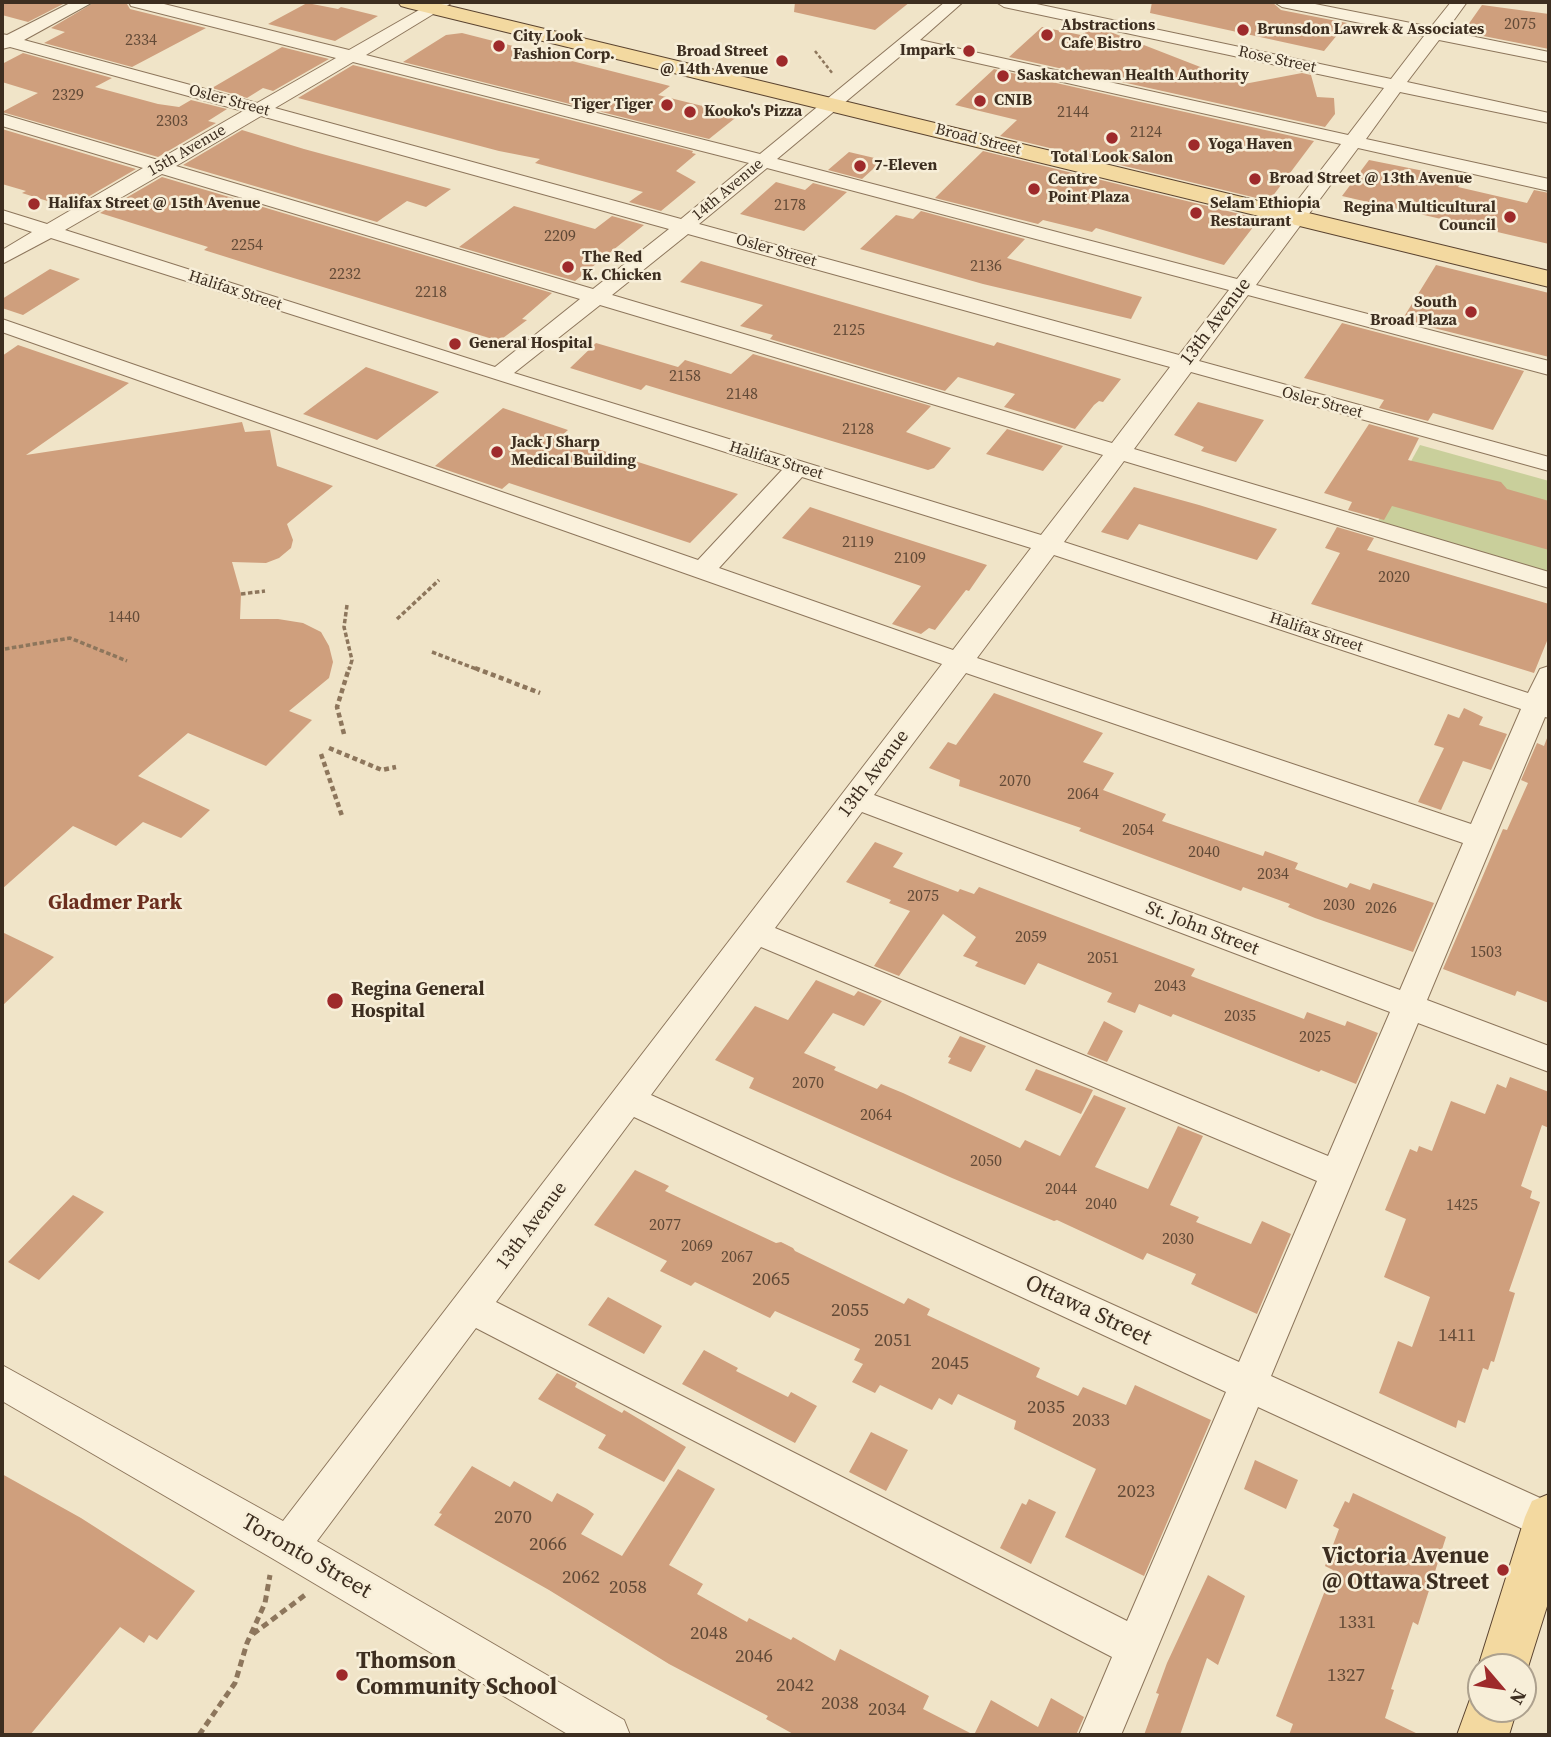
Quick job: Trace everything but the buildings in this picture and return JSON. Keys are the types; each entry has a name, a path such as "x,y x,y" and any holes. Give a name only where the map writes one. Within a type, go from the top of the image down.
{"main road":[{"name":"Broad Street","path":"408,2 439,5 1301,209 1549,259"},
{"name":"Broad Street","path":"483,2 839,98"},
{"name":"Broad Street","path":"1301,209 1549,279"},
{"path":"1508,1653 1549,1520"}],"street":[{"path":"4,41 85,2"},
{"path":"137,2 763,161 1549,368"},
{"name":"14th Avenue","path":"498,375 685,226 954,2"},
{"name":"Rose Street","path":"1004,2 1549,118"},
{"path":"1282,2 1549,57"},
{"name":"13th Avenue","path":"280,1541 470,1307 1458,2"},
{"name":"15th Avenue","path":"2,258 439,5"},
{"name":"Osler Street","path":"4,41 1549,464"},
{"path":"906,42 1549,185"},
{"path":"2,120 1549,580"},
{"name":"Halifax Street","path":"2,216 498,375 1545,696"},
{"path":"2,325 959,661 1481,838"},
{"path":"702,570 797,468"},
{"path":"1100,1735 1409,1006 1545,696"},
{"name":"St. John Street","path":"855,799 1549,1059"},
{"path":"755,932 1338,1175"},
{"name":"Ottawa Street","path":"628,1099 1549,1520"},
{"path":"470,1307 1137,1648"},
{"name":"Toronto Street","path":"2,1382 325,1567 609,1735"}],"path":[{"path":"815,51 839,98"},
{"path":"397,618 439,580"},
{"path":"241,594 265,591"},
{"path":"344,734 337,707 352,660 344,627 347,605"},
{"path":"5,649 70,638 127,661"},
{"path":"432,652 540,693"},
{"path":"328,748 382,770 396,766"},
{"path":"321,754 342,816"},
{"path":"199,1735 235,1683 265,1603 280,1541"},
{"path":"252,1634 303,1598 325,1567"}],"green space":[{"path":"1420,445 1549,481 1549,573 1377,523"}],"place":[{"name":"Brunsdon Lawrek & Associates","path":"1243,30"},
{"name":"Abstractions Cafe Bistro","path":"1047,35"},
{"name":"City Look Fashion Corp.","path":"499,46"},
{"name":"Impark","path":"969,51"},
{"name":"Broad Street @ 14th Avenue","path":"782,61"},
{"name":"Saskatchewan Health Authority","path":"1003,76"},
{"name":"CNIB","path":"980,101"},
{"name":"Tiger Tiger","path":"667,105"},
{"name":"Kooko's Pizza","path":"690,112"},
{"name":"Total Look Salon","path":"1112,138"},
{"name":"Yoga Haven","path":"1194,145"},
{"name":"7-Eleven","path":"860,166"},
{"name":"Broad Street @ 13th Avenue","path":"1255,179"},
{"name":"Centre Point Plaza","path":"1034,189"},
{"name":"Halifax Street @ 15th Avenue","path":"34,204"},
{"name":"Selam Ethiopia Restaurant","path":"1196,213"},
{"name":"Regina Multicultural Council","path":"1510,217"},
{"name":"The Red K. Chicken","path":"568,267"},
{"name":"South Broad Plaza","path":"1471,312"},
{"name":"General Hospital","path":"455,344"},
{"name":"Jack J Sharp Medical Building","path":"497,452"},
{"name":"Regina General Hospital","path":"335,1001"},
{"name":"Victoria Avenue @ Ottawa Street","path":"1503,1570"},
{"name":"Thomson Community School","path":"342,1675"}],"district":[{"name":"Gladmer Park","path":"115,904"}]}
